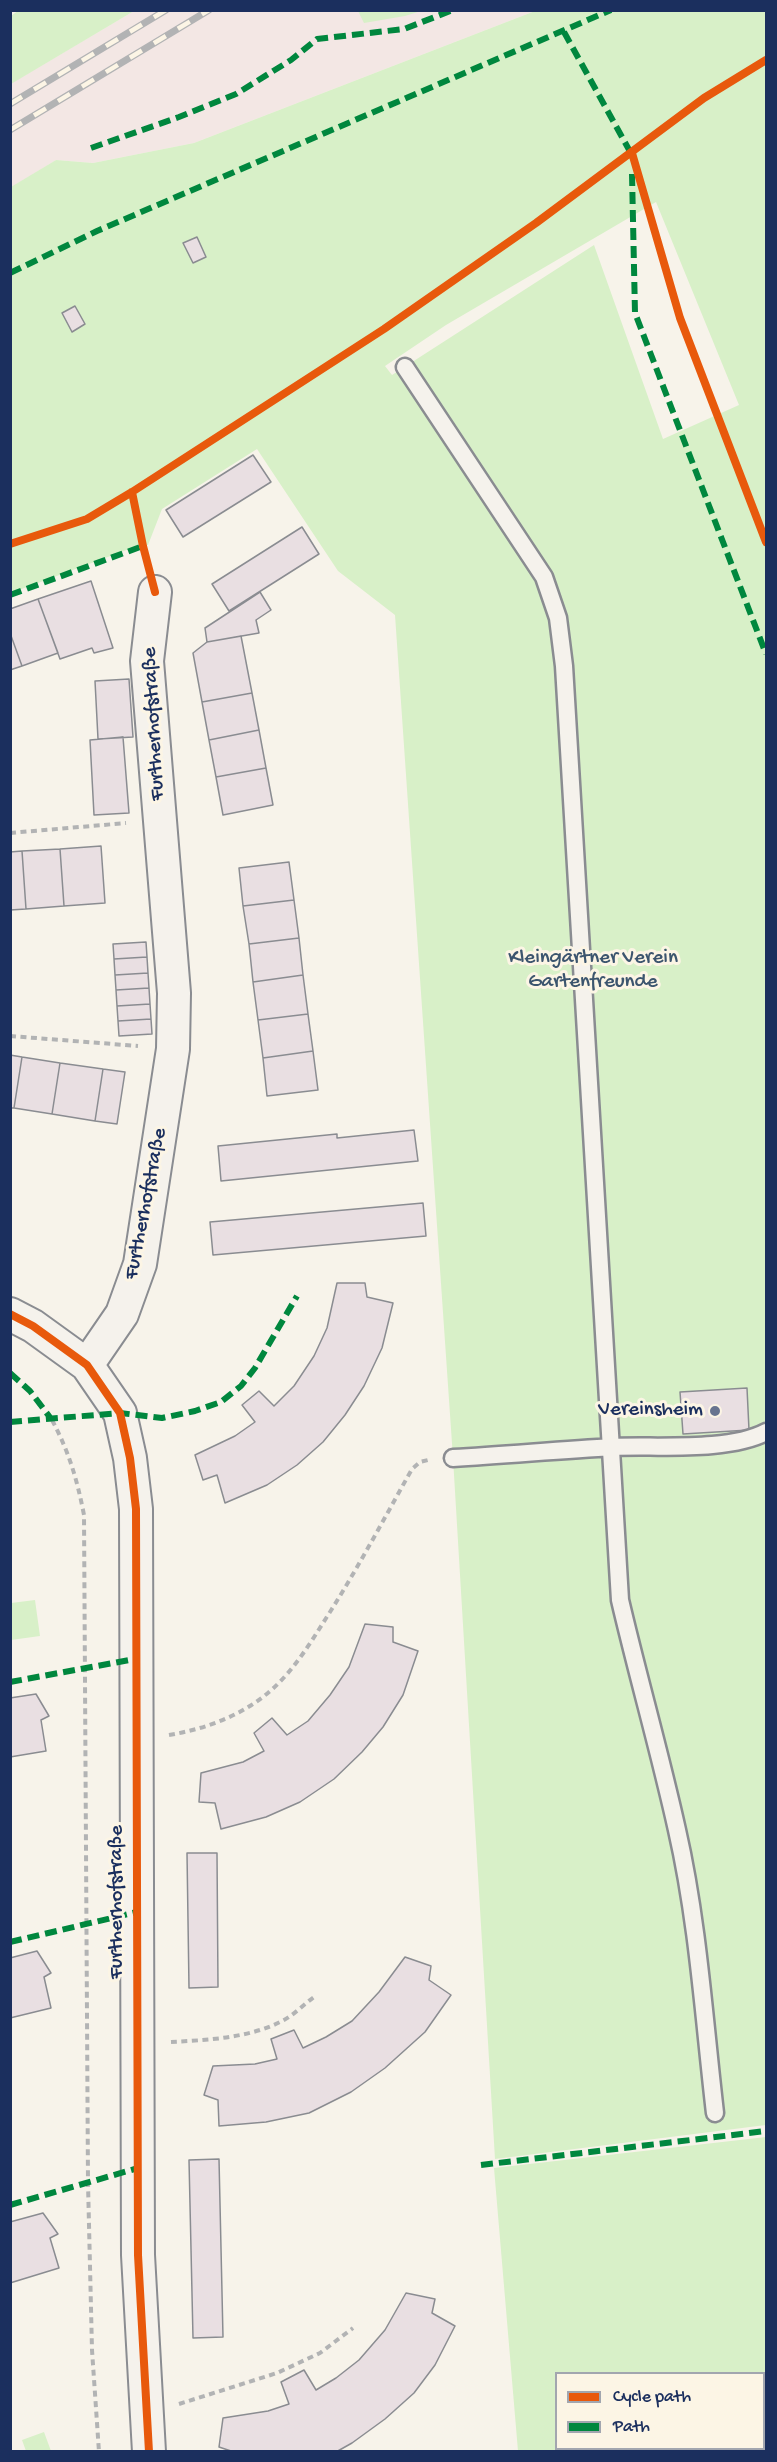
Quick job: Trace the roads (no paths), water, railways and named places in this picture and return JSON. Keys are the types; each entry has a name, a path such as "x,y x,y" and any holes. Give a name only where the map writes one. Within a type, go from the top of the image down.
{"street":[{"name":"Furtherhofstraße","path":"149,2451 138,2255 136,1509 130,1458 120,1413 87,1365 122,1314 140,1264 173,1049 174,993 147,661 155,592"},
{"path":"10,1314 33,1326 87,1365"}],"lane":[{"path":"405,367 544,577 558,618 564,666 613,1447 620,1600 677,1830 690,1897 715,2113"},
{"path":"453,1458 613,1447 718,1444 736,1442 766,1432"}],"railway":[{"path":"10,104 166,10"},
{"path":"10,130 209,10"}],"place":[{"name":"Vereinsheim","path":"715,1411"}],"park label":[{"name":"Kleingärtner Verein Gartenfreunde","path":"593,971"}]}
